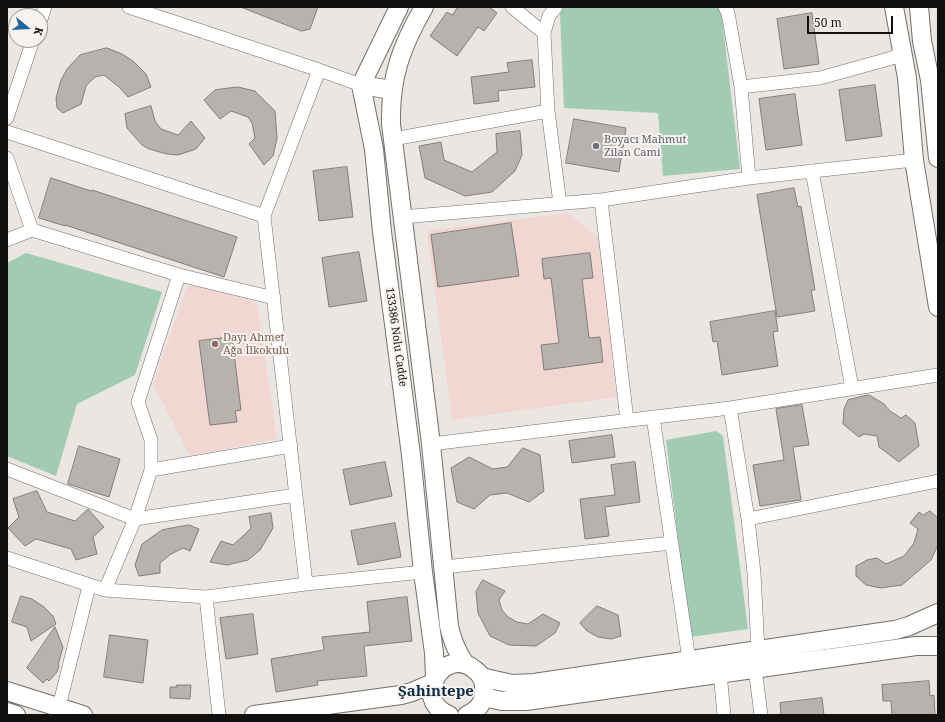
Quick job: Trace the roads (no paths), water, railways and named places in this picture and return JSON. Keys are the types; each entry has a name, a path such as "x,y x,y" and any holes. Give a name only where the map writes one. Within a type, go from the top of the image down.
{"street":[{"path":"130,7 361,85 392,90"},
{"path":"361,85 399,7"},
{"name":"133386 Nolu Cadde","path":"424,7 412,28 395,74 391,102 393,139 431,444 452,641 465,664"},
{"path":"512,7 544,33"},
{"path":"556,7 549,16 544,33 548,111 560,204"},
{"path":"725,7 728,13 741,87 749,178"},
{"path":"894,7 907,78 914,160 938,307"},
{"path":"898,7 911,7"},
{"path":"919,7 922,40 930,80 938,158"},
{"path":"7,118 10,100 31,48"},
{"path":"741,87 820,78 892,58 902,53"},
{"path":"930,80 938,62"},
{"path":"306,584 264,216 318,70"},
{"name":"133386 Nolu Cadde","path":"361,85 374,149 382,232 411,455 423,572 434,654 434,680 432,697 439,709 440,714"},
{"path":"393,139 548,111"},
{"path":"7,132 264,216"},
{"path":"7,158 32,230"},
{"path":"402,217 602,200 749,178 914,160"},
{"path":"812,171 852,388"},
{"path":"602,200 627,420"},
{"path":"7,240 32,230 179,275 274,298"},
{"path":"105,590 135,519 151,470 151,440 138,402 179,275"},
{"path":"431,444 730,408 938,375"},
{"path":"730,408 748,519 754,573 758,650"},
{"path":"653,417 689,660"},
{"path":"151,470 291,446"},
{"path":"7,469 135,519 296,495"},
{"path":"748,519 938,481"},
{"path":"444,567 672,543"},
{"path":"7,558 105,590 206,597 306,584 423,572"},
{"path":"59,707 89,586"},
{"path":"206,597 219,715"},
{"path":"481,677 512,684 522,684 895,630 910,626 938,613"},
{"path":"484,697 502,701 526,701 916,646 938,646"},
{"path":"254,715 329,710 401,695 412,692 434,680 439,671 452,664 465,664 472,667 484,683 484,697 481,704 470,714"},
{"path":"755,668 761,715"},
{"path":"720,673 724,715"},
{"path":"7,691 83,715"},
{"path":"7,712 16,715"}],"place":[{"name":"Boyacı Mahmut Zilan Cami","path":"596,146"},
{"name":"Dayı Ahmet Ağa İlkokulu","path":"215,344"}],"district":[{"name":"Şahintepe","path":"436,692"}]}
